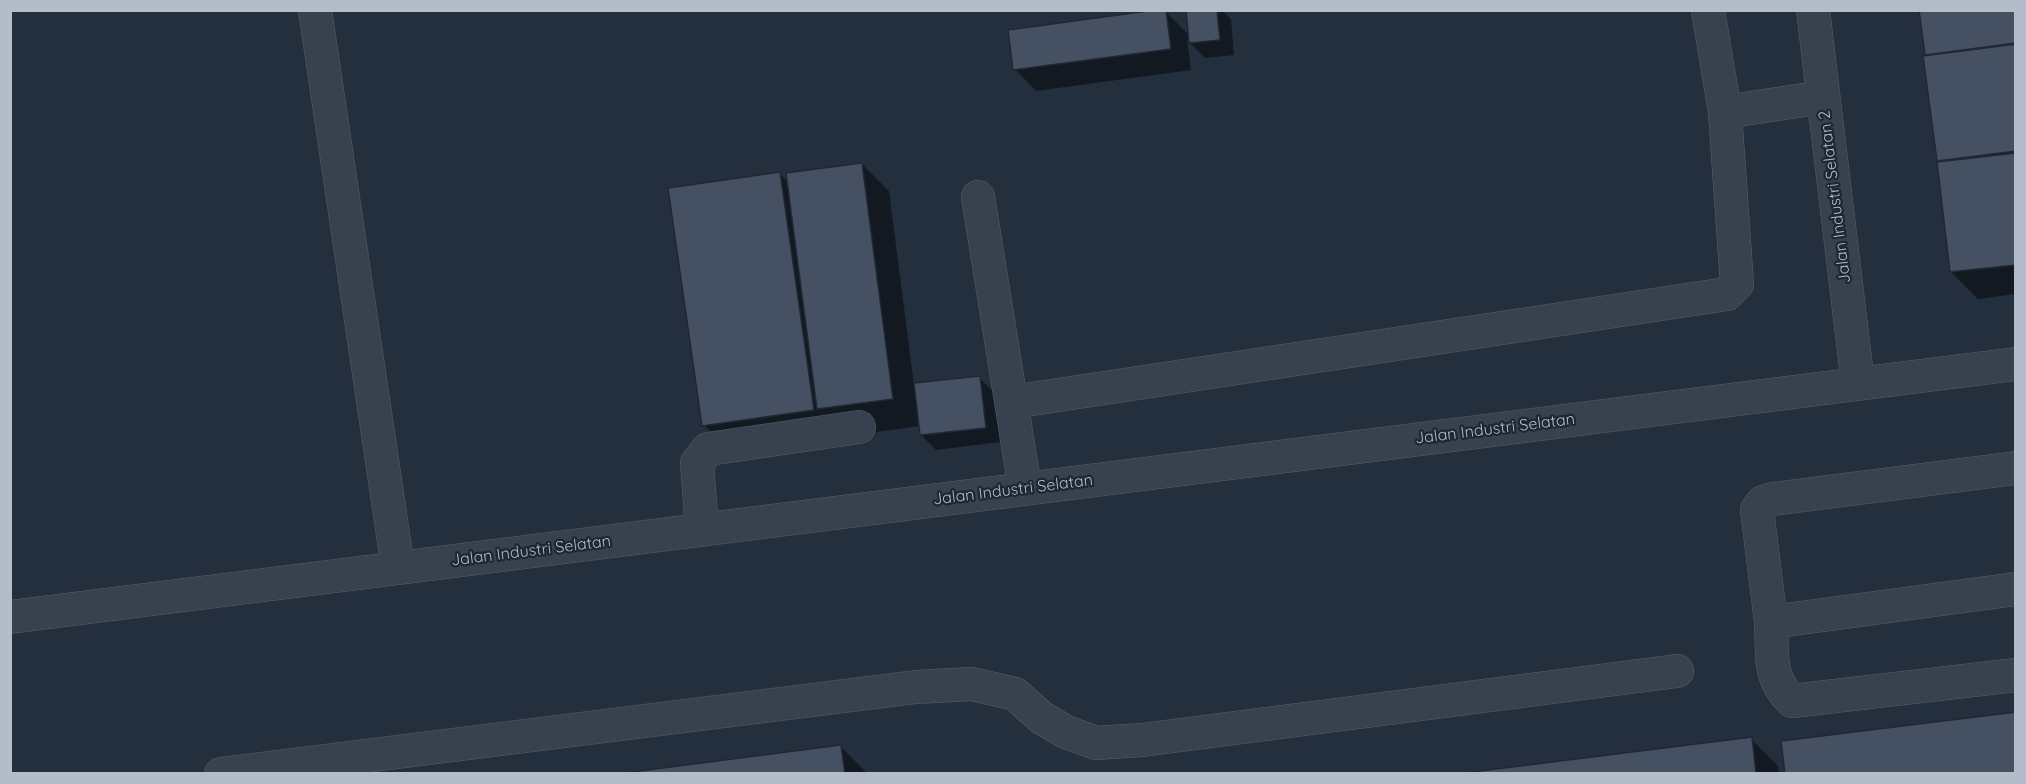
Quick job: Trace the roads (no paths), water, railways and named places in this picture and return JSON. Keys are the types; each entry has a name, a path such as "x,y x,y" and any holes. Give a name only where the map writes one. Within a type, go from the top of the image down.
{"street":[{"path":"315,10 398,568"},
{"path":"1012,402 1727,294 1737,284 1725,112 1708,10"},
{"name":"Jalan Industri Selatan 2","path":"1813,10 1857,384"},
{"path":"1725,112 1823,97"},
{"path":"978,197 1025,488"},
{"name":"Jalan Industri Selatan","path":"10,617 2016,364"},
{"path":"702,530 697,463 708,449 859,427"},
{"path":"2016,468 1773,499 1763,502 1757,510 1771,622 1774,676 1780,690 1792,701 2016,675"},
{"path":"1771,622 2016,589"},
{"path":"220,774 916,687 972,684 1015,694 1042,718 1066,732 1096,743 1142,740 1677,671"}]}
